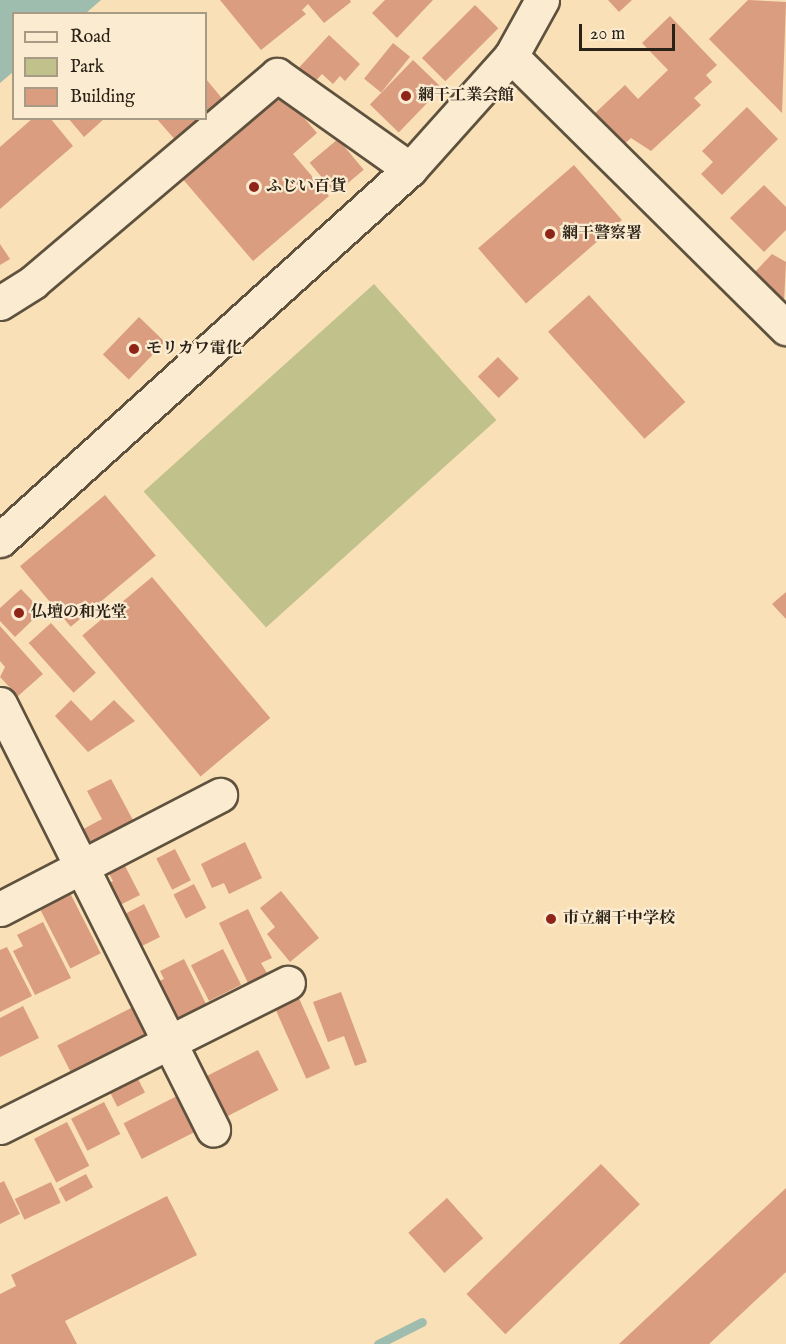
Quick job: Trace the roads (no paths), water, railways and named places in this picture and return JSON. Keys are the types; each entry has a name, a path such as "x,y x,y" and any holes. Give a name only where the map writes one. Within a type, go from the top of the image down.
{"street":[{"path":"0,540 410,169 511,56 542,0"},
{"path":"511,56 786,328"},
{"path":"0,303 33,282 277,75 410,169"},
{"path":"0,704 213,1130"},
{"path":"0,909 81,870 220,795"},
{"path":"0,1127 288,983"}],"waterway":[{"path":"378,1344 422,1322"}],"place":[{"name":"網干工業会館","path":"406,96"},
{"name":"ふじい百貨","path":"254,187"},
{"name":"網干警察署","path":"550,234"},
{"name":"モリカワ電化","path":"134,349"},
{"name":"仏壇の和光堂","path":"19,613"},
{"name":"市立網干中学校","path":"551,919"}]}
